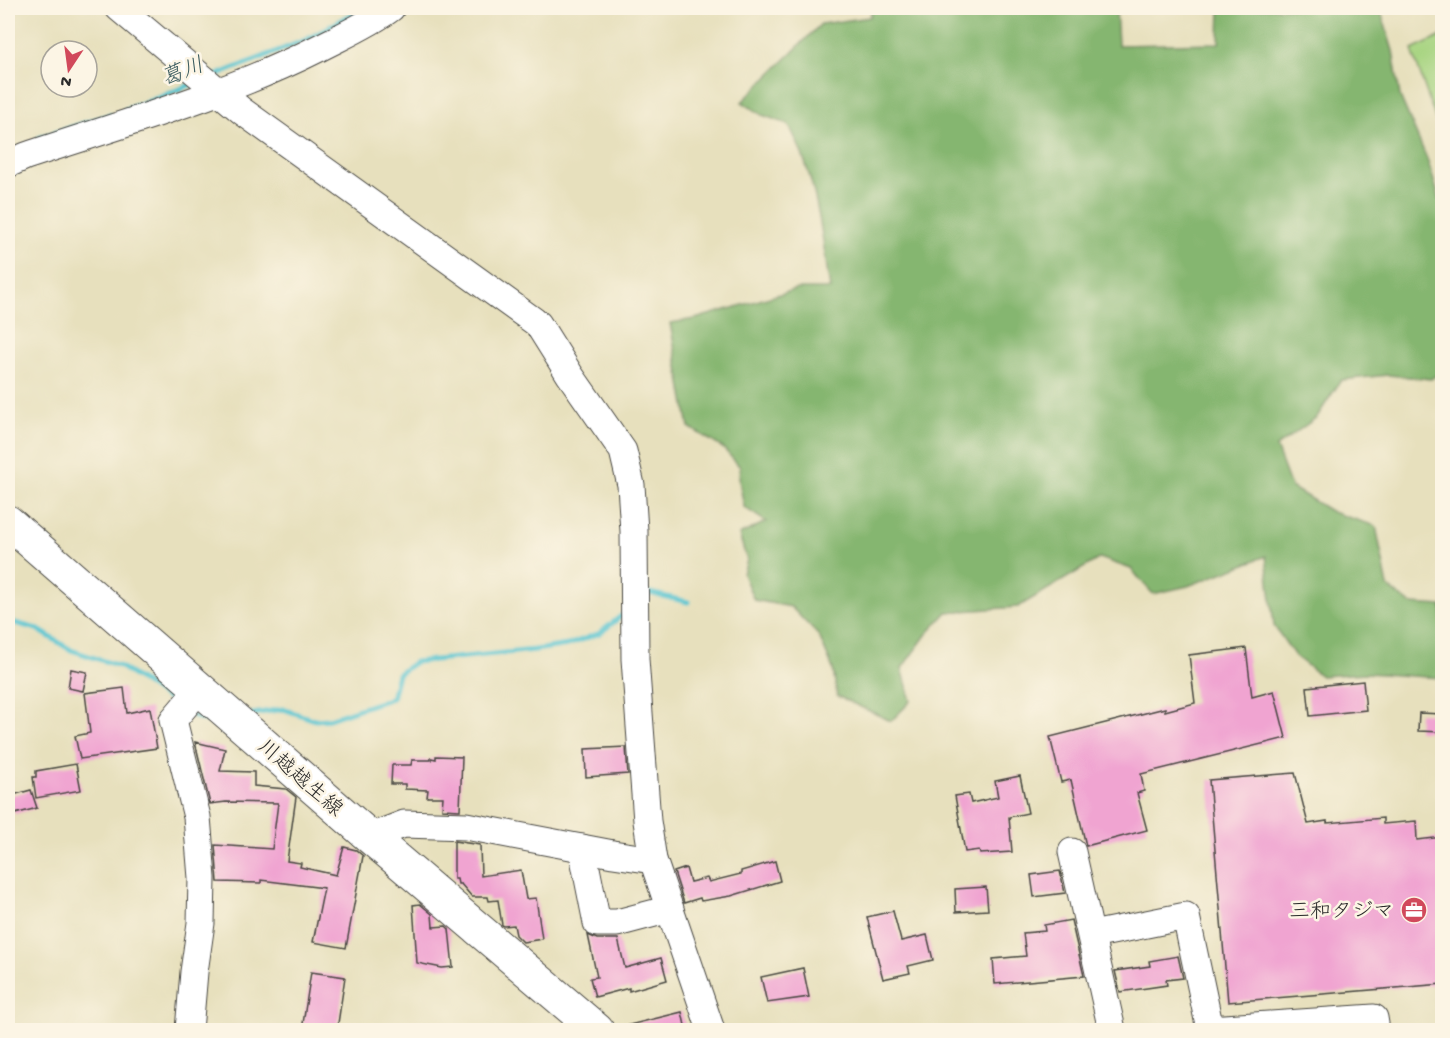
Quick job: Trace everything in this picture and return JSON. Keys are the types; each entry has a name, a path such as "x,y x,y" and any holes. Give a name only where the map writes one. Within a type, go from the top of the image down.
{"main road":[{"name":"川越越生線","path":"8,522 370,837 597,1030"}],"street":[{"path":"119,8 242,111 538,324 623,451 631,485 634,531 635,659 644,794 653,860 711,1030"},
{"path":"8,164 218,92 277,69 391,8"},
{"path":"189,1030 201,923 202,878 197,817 172,720 200,688"},
{"path":"370,837 404,824 466,826 653,860"},
{"path":"582,848 597,923 617,923 670,909"},
{"path":"1072,852 1112,1030"},
{"path":"1092,935 1186,916 1210,1029 1374,1018 1376,1030"}],"green space":[{"path":"872,8 1116,8 1118,45 1219,43 1220,8 1380,8 1393,51 1400,96 1427,159 1442,206 1442,371 1431,379 1388,375 1341,380 1317,417 1276,447 1291,487 1332,512 1376,526 1388,587 1411,604 1442,606 1442,678 1366,673 1321,676 1295,656 1274,626 1266,556 1188,586 1153,594 1131,569 1100,558 1018,607 947,612 926,635 902,668 911,701 891,721 837,696 833,669 819,636 791,607 754,600 743,574 747,560 739,535 766,522 744,507 739,480 740,467 723,448 689,427 670,323 695,319 797,289 830,289 816,204 798,143 788,124 762,115 742,102 821,24 870,17"},
{"path":"1442,36 1442,138 1412,50"}],"building":[{"path":"1246,648 1252,697 1274,691 1286,738 1141,774 1144,791 1137,793 1147,830 1086,846 1071,780 1061,782 1050,737 1165,708 1165,711 1195,703 1189,655"},
{"path":"71,669 87,672 83,691 68,688"},
{"path":"1363,681 1366,710 1310,716 1307,687"},
{"path":"124,688 127,713 150,708 157,748 80,759 75,736 90,733 85,693"},
{"path":"1419,713 1443,714 1443,732 1418,731"},
{"path":"195,742 225,749 220,771 254,772 254,786 286,789 296,797 287,861 301,863 300,867 336,875 344,847 356,850 363,856 346,948 313,942 324,888 261,880 261,883 218,882 215,845 272,849 278,803 210,804"},
{"path":"626,747 628,774 586,777 585,749"},
{"path":"436,756 462,757 460,810 442,809 443,797 427,797 428,790 405,789 405,784 391,784 392,765 411,765 412,760 431,760 431,758 436,759"},
{"path":"76,764 81,790 36,798 33,777 36,777 36,771"},
{"path":"1295,773 1308,824 1383,818 1383,824 1416,821 1417,840 1443,837 1443,984 1228,1002 1209,780"},
{"path":"1020,776 1028,813 1009,817 1012,852 980,854 979,850 965,852 955,796 969,794 971,803 998,797 995,781"},
{"path":"31,790 37,808 15,814 9,796"},
{"path":"454,841 480,845 481,876 521,870 526,899 536,898 542,939 523,942 516,935 514,925 502,925 498,900 489,901 488,897 472,897 461,884 458,884 457,879 454,879"},
{"path":"775,861 780,881 731,896 701,901 700,898 684,903 674,872 686,868 690,882 707,878 709,882 741,874 741,871"},
{"path":"1060,871 1065,893 1034,897 1031,875"},
{"path":"986,887 988,910 956,912 955,889"},
{"path":"420,904 432,914 433,927 446,926 449,929 453,967 442,968 417,963 413,905"},
{"path":"893,911 901,941 927,935 933,960 908,966 910,973 883,979 867,917"},
{"path":"1071,920 1084,976 995,984 993,959 1026,956 1023,933 1045,931 1044,925"},
{"path":"588,935 597,939 618,939 625,968 661,958 667,980 629,991 629,988 595,997 590,978 597,977"},
{"path":"1178,956 1183,978 1166,980 1167,985 1120,992 1115,971 1150,966 1149,961"},
{"path":"803,968 809,997 767,1003 761,977"},
{"path":"311,972 345,977 337,1030 302,1030"},
{"path":"682,1012 686,1030 629,1030 629,1025"}],"waterway":[{"name":"葛川","path":"215,76 308,39 363,8"},
{"name":"葛川","path":"125,110 195,83"},
{"name":"葛川","path":"39,138 110,115"},
{"path":"644,598 650,593 688,602"},
{"path":"247,715 283,709 315,720 329,719 392,698 398,674 415,662 568,645 600,633 625,613"},
{"path":"8,621 37,629 71,650 119,666 177,705"},
{"path":"190,714 203,720 217,720"}],"place":[{"name":"三和タジマ","path":"1414,910"}]}
